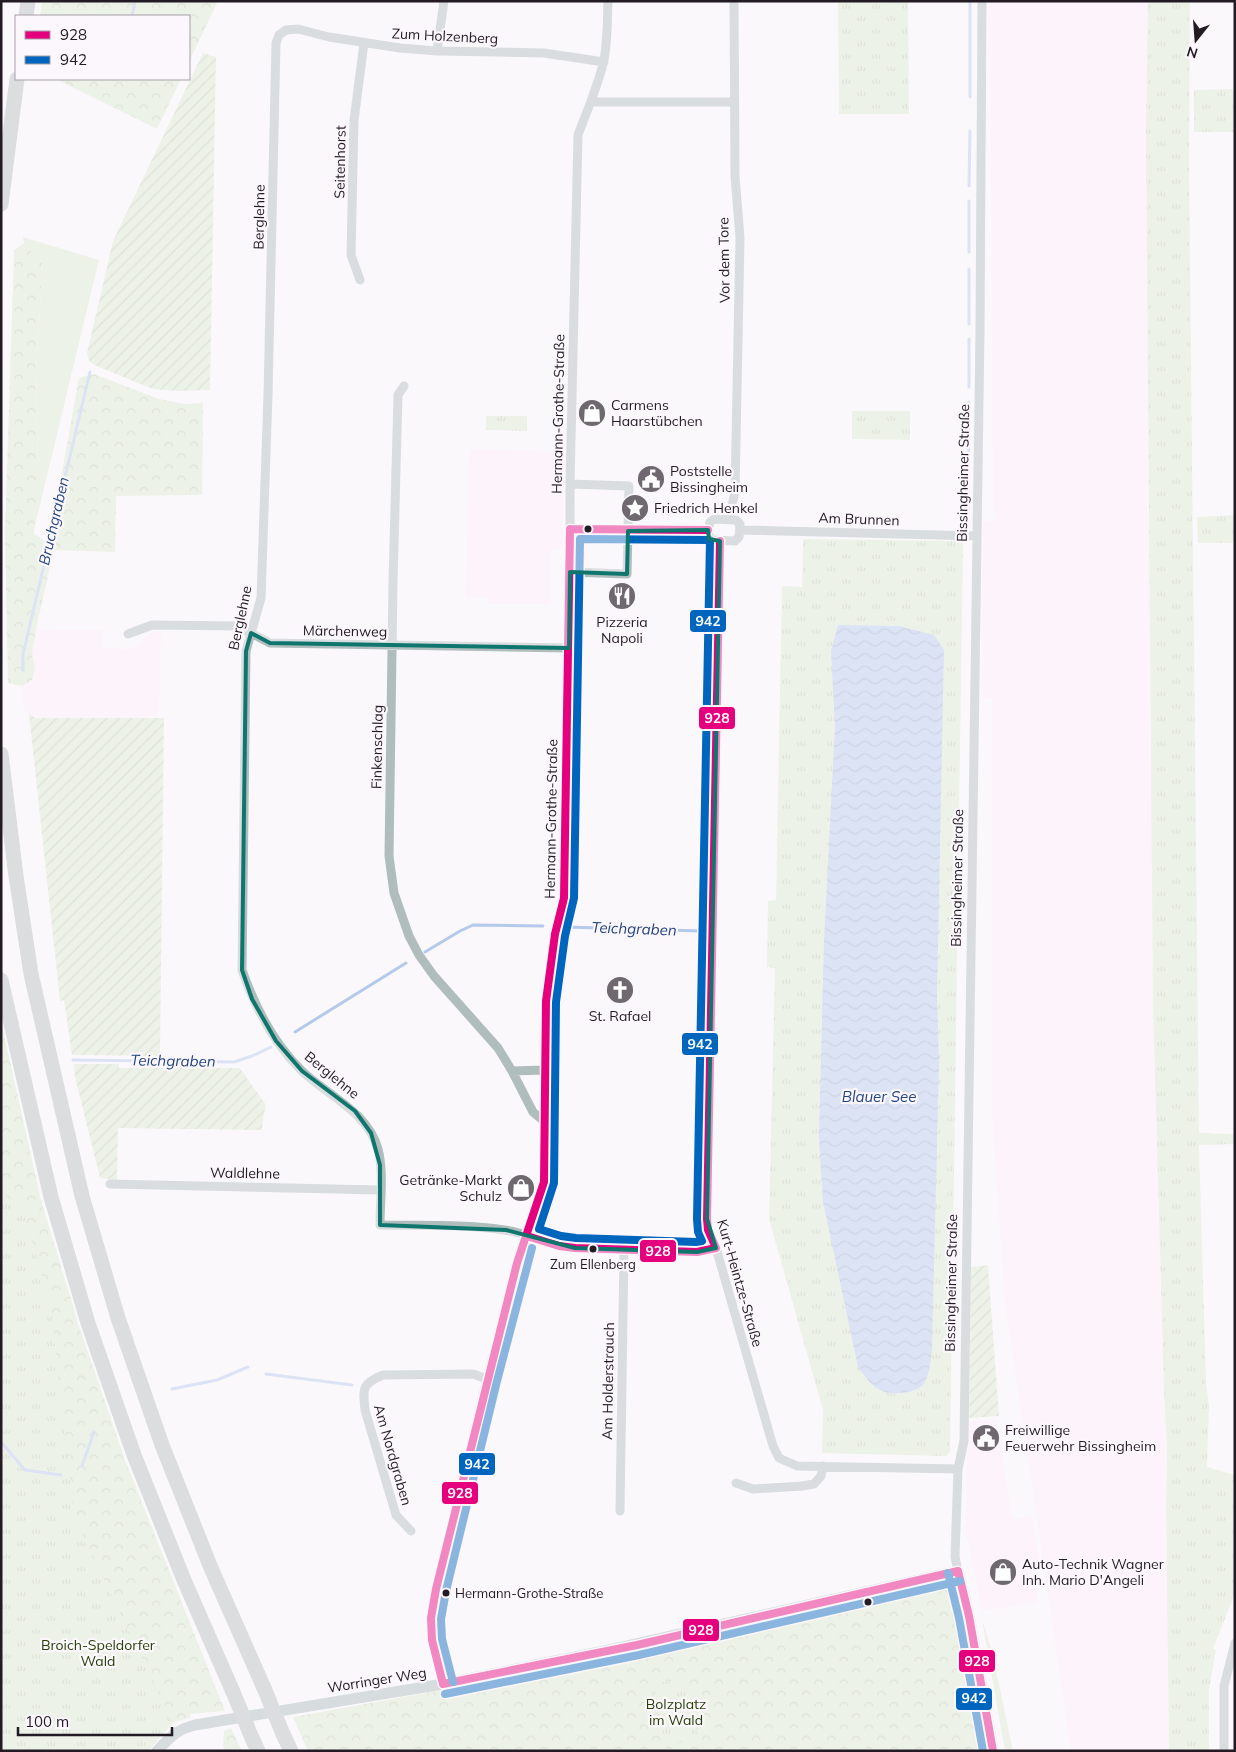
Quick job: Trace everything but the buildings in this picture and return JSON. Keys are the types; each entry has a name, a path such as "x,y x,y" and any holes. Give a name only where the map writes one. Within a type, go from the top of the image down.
{"highway":[{"path":"26,15 28,1"},
{"path":"1,204 17,80"},
{"path":"1,754 16,876 31,974 82,1196 118,1318 162,1445 211,1568 290,1751"},
{"path":"1,980 51,1197 88,1323 134,1456 184,1580 255,1744"}],"street":[{"path":"437,51 444,1"},
{"name":"Hermann-Grothe-Straße","path":"443,1684 432,1640 432,1610 487,1379 517,1263 544,1182 546,1165 544,1121 546,1001 556,934 564,898 570,484 578,135 604,62 607,40 608,1"},
{"name":"Vor dem Tore","path":"730,519 735,492 740,238 735,176 734,1"},
{"name":"Bissingheimer Straße","path":"982,1 978,536 964,1431 962,1456 958,1469 956,1557 969,1616 993,1751"},
{"name":"Zum Holzenberg","path":"286,30 298,29 364,43 400,48 437,51 544,53 604,62"},
{"name":"Berglehne","path":"286,30 279,34 276,43 268,395 261,598 246,651 242,970 252,999 276,1041 302,1071 355,1111 371,1134 378,1149 380,1225 506,1230 527,1236"},
{"name":"Seitenhorst","path":"360,280 352,256 354,128 364,43"},
{"path":"591,102 734,102"},
{"name":"Finkenschlag","path":"404,386 398,396 392,646 389,856 394,893 409,936 419,956 434,976 498,1048 512,1071 532,1112 544,1121"},
{"path":"570,484 629,486 627,574 570,572"},
{"path":"714,519 730,519 736,520 740,524 739,537 734,541 712,540 708,536 710,522 714,519"},
{"path":"570,530 708,530"},
{"name":"Am Brunnen","path":"740,530 978,536"},
{"name":"Kurt-Heintze-Straße","path":"720,541 708,1230 716,1248 773,1446 779,1458 797,1466 823,1466"},
{"name":"Märchenweg","path":"128,634 152,625 237,626 270,644 569,648"},
{"path":"512,1071 546,1070"},
{"name":"Waldlehne","path":"110,1184 380,1190"},
{"path":"527,1236 559,1246 697,1252 716,1248"},
{"name":"Am Holderstrauch","path":"620,1511 624,1250"},
{"name":"Am Nordgraben","path":"411,1531 396,1515 365,1410 363,1393 365,1385 383,1375 472,1374 487,1379"},
{"path":"736,1483 754,1489 814,1484 821,1476 823,1466 958,1469"},
{"name":"Worringer Weg","path":"157,1751 180,1729 216,1721 443,1684 637,1645 958,1571"},
{"path":"1224,1751 1224,1686 1235,1643"}],"highlighted area":[{"path":"708,530 709,539 720,541 707,1219 716,1248 697,1252 575,1248 506,1230 380,1225 380,1165 371,1133 355,1111 302,1071 276,1041 252,999 242,970 246,651 251,633 270,643 569,648 570,572 627,574 628,531"}],"shaded area":[{"path":"990,1 1148,1 1146,133 1154,1046 1167,1451 1169,1751 1071,1751 1005,1302 992,1112 992,699 982,698 983,521 997,521 993,504"},
{"path":"469,449 564,452 563,549 551,549 550,604 488,604 488,597 466,597"},
{"path":"36,629 102,630 102,648 131,649 140,645 144,638 152,632 161,632 159,707 157,715 148,718 35,718 29,714 24,708 22,686 32,680 35,668 32,654"},
{"path":"996,1419 1012,1519 1032,1516 1039,1559 1032,1561 1038,1602 982,1611 966,1533 968,1421"}],"green space":[{"path":"42,1 218,1 190,60 190,15 40,15"},
{"path":"838,1 908,1 909,114 839,114"},
{"path":"1148,1 1190,1 1189,166 1199,1133 1235,1134 1235,1144 1199,1145 1206,1383 1209,1406 1207,1467 1235,1475 1235,1593 1213,1649 1216,1650 1209,1689 1209,1751 1169,1751 1167,1451 1153,1007 1146,133"},
{"path":"203,53 216,57 210,390 178,391 153,389 94,365 89,361 87,353 113,241"},
{"path":"58,80 181,80 157,129"},
{"path":"1235,89 1235,132 1194,132 1194,90"},
{"path":"23,237 99,260 33,534 38,460 35,386 43,264 24,243"},
{"path":"24,243 43,264 35,386 38,460 34,534 49,543 79,378 94,374 159,399 184,404 203,403 202,495 116,496 115,552 54,550 36,629 32,654 35,668 32,680 22,686 8,683 5,533 14,250"},
{"path":"852,411 910,411 910,440 852,439"},
{"path":"486,416 527,416 527,431 486,430"},
{"path":"1235,515 1235,543 1198,543 1197,517"},
{"path":"803,539 963,541 950,1452 946,1456 822,1453 823,1410 769,1219 775,968 767,967 768,901 776,900 782,586 802,587"},
{"path":"29,714 35,718 164,718 160,1056 72,1055 64,1000 60,1001"},
{"name":"Broich-Speldorfer Wald","path":"1,1021 41,1200 79,1326 124,1457 225,1711 190,1714 191,1717 173,1723 148,1751 1,1751"},
{"path":"74,1064 119,1064 119,1068 240,1068 266,1105 262,1130 118,1128 117,1180 100,1178 75,1077"},
{"name":"Broich-Speldorfer Wald","path":"1,1192 23,1209 50,1303 74,1517 173,1723 148,1751 1,1751"},
{"path":"988,1265 999,1416 969,1418 971,1267"},
{"path":"938,1586 952,1590 956,1595 985,1751 308,1751 293,1717 600,1661"},
{"path":"982,1620 992,1651 1013,1751 1005,1751"},
{"name":"Bolzplatz im Wald","path":"686,1678 698,1739 666,1746 653,1684"},
{"path":"231,1728 242,1751 225,1751 223,1746 224,1731"}],"water":[{"name":"Blauer See","path":"838,625 899,626 934,635 944,650 937,994 939,1064 932,1348 925,1382 917,1389 904,1393 885,1392 877,1388 858,1367 823,1202 819,1138 824,940 835,727 831,651"}],"waterway":[{"path":"132,15 135,1"},
{"path":"970,1 970,97"},
{"path":"969,186 970,131"},
{"path":"969,201 969,252"},
{"path":"969,269 969,324"},
{"path":"969,339 969,387"},
{"name":"Bruchgraben","path":"23,670 23,654 90,372"},
{"path":"968,516 969,402"},
{"name":"Teichgraben","path":"425,952 473,925 543,926"},
{"name":"Teichgraben","path":"566,927 701,931"},
{"name":"Teichgraben","path":"295,1032 406,963"},
{"name":"Teichgraben","path":"73,1060 234,1062 271,1047"},
{"path":"172,1389 217,1380 248,1367"},
{"path":"266,1374 352,1385"},
{"path":"82,1466 94,1432"},
{"path":"1,1442 25,1470 61,1475"}],"transit line":[{"name":"928","path":"570,529 708,530"},
{"name":"928","path":"443,1684 432,1640 431,1618 436,1589 517,1263 544,1182 546,1001 555,934 564,898 570,529"},
{"name":"942","path":"580,539 710,540 697,1219 698,1232 702,1241 576,1238 561,1236 539,1229 554,1183 556,1002 565,936 574,898 580,539"},
{"name":"928","path":"716,1248 708,1230 707,1219 720,541"},
{"name":"928","path":"527,1236 559,1246 575,1248 697,1252 716,1248"},
{"name":"942","path":"453,1682 442,1639 441,1619 446,1591 497,1381 532,1248"},
{"name":"928","path":"958,1571 969,1616 993,1751"},
{"name":"928","path":"443,1684 637,1645 958,1571"},
{"name":"942","path":"948,1573 959,1618 983,1751"},
{"name":"942","path":"445,1694 639,1655 960,1581"}],"place":[{"name":"Carmens Haarstübchen","path":"592,413"},
{"name":"Poststelle Bissingheim","path":"651,479"},
{"name":"Friedrich Henkel","path":"635,508"},
{"name":"Pizzeria Napoli","path":"622,596"},
{"name":"St. Rafael","path":"620,990"},
{"name":"Getränke-Markt Schulz","path":"521,1188"},
{"name":"Zum Ellenberg","path":"593,1249"},
{"name":"Freiwillige Feuerwehr Bissingheim","path":"986,1438"},
{"name":"Auto-Technik Wagner Inh. Mario D'Angeli","path":"1003,1572"},
{"name":"Hermann-Grothe-Straße","path":"446,1593"}]}
